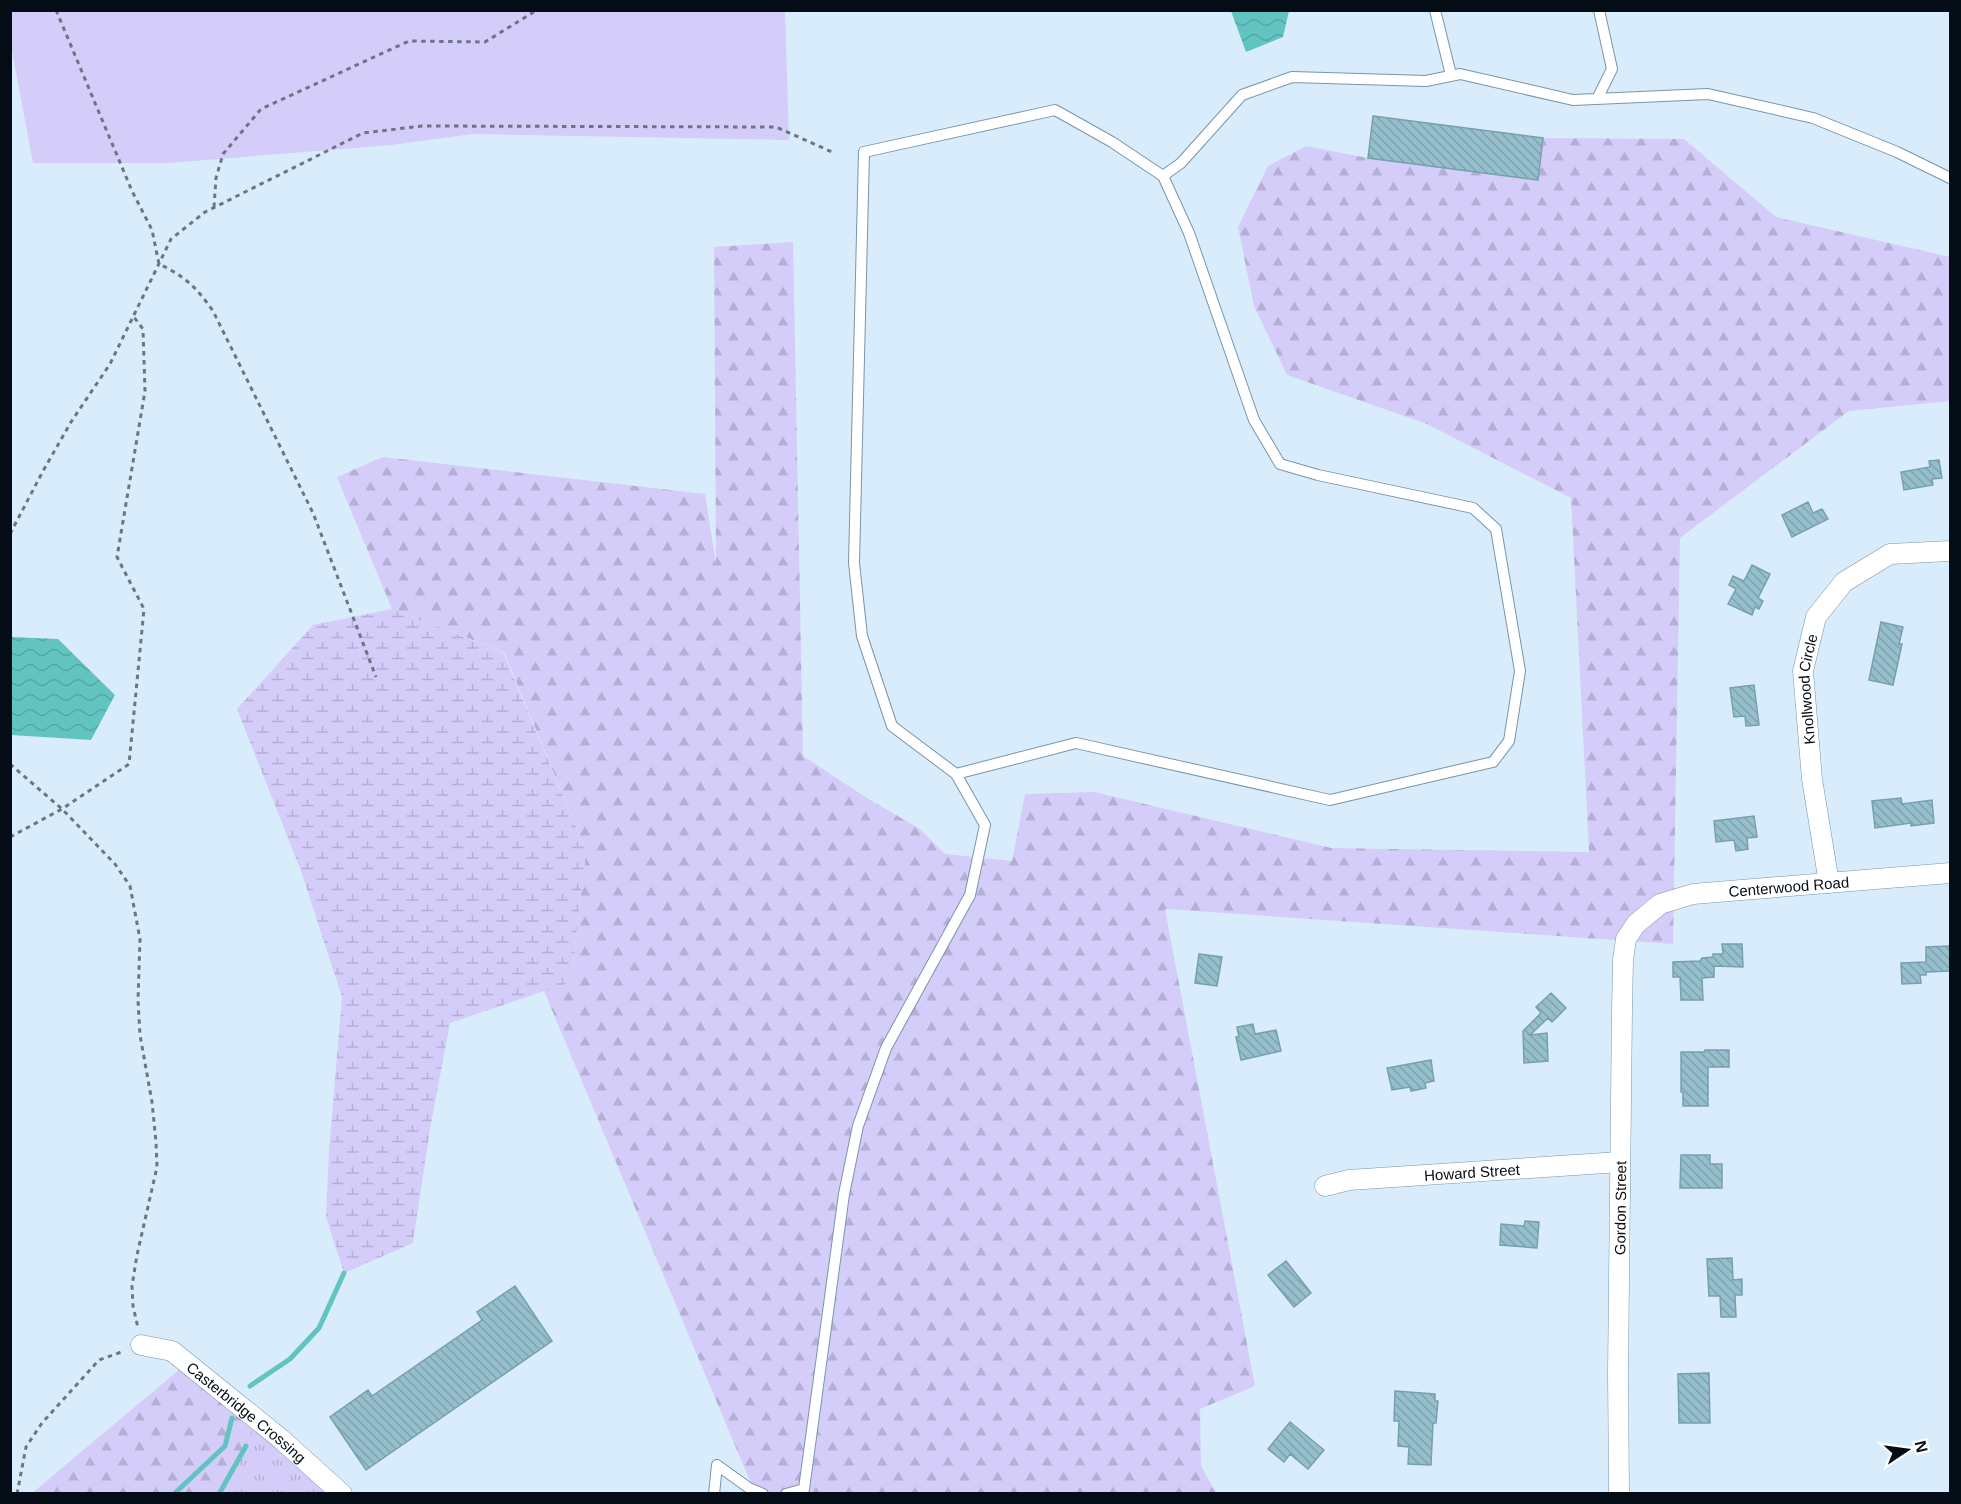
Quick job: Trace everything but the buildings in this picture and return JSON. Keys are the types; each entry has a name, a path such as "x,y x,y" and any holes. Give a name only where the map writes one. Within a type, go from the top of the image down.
{"street":[{"name":"Knollwood Circle","path":"1829,883 1812,778 1803,672 1816,617 1844,582 1890,555 1950,551"},
{"name":"Centerwood Road","path":"1636,924 1660,904 1694,894 1950,873"},
{"name":"Gordon Street","path":"1619,1494 1618,1372 1623,960 1626,939 1636,924"},
{"name":"Howard Street","path":"1325,1186 1349,1180 1620,1162"},
{"name":"Casterbridge Crossing","path":"141,1345 172,1351 281,1439 342,1494"}],"lane":[{"path":"1435,10 1452,75"},
{"path":"1597,99 1612,69 1599,10"},
{"path":"1162,176 1181,163 1242,95 1293,77 1426,81 1460,74 1573,100 1708,94 1813,118 1897,152 1950,178"},
{"path":"786,1494 804,1489 844,1194 858,1126 886,1048 970,895 985,825 956,774 892,726 862,636 854,563 864,152 1055,110 1112,142 1162,176 1188,233 1254,420 1280,464 1318,475 1473,508 1496,529 1520,671 1509,741 1493,762 1330,800 1076,743 956,774"},
{"path":"714,1494 717,1465 749,1488 763,1494"}],"path":[{"path":"56,10 132,191 152,230 159,264"},
{"path":"214,207 216,178 223,154 261,109 409,41 485,42 537,10"},
{"path":"10,534 71,422 110,364 171,239 214,207 363,133 422,126 776,127 832,152"},
{"path":"159,264 180,274 198,291 213,311 314,513 376,677"},
{"path":"10,837 62,809 129,764 144,609 117,557 145,391 143,329 134,316"},
{"path":"10,764 62,809 115,864 130,886 140,939 138,1000 140,1035 152,1102 157,1167 132,1286 133,1306 141,1345 99,1360 42,1424 27,1447 17,1494"}],"green space":[{"path":"10,11 785,11 789,140 473,134 391,145 169,163 33,163 11,46"},
{"path":"1543,138 1684,139 1776,217 1950,257 1950,401 1849,411 1680,538 1673,944 1165,909 1255,1386 1200,1409 1201,1466 1216,1493 755,1493 544,991 571,982 586,851 504,652 392,609 337,477 383,457 705,494 716,564 714,247 793,242 803,756 920,829 945,854 1012,861 1025,794 1094,792 1331,848 1589,852 1571,498 1427,424 1287,375 1254,306 1238,227 1268,166 1306,146 1368,158 1537,180"},
{"path":"392,609 503,652 586,851 571,982 450,1023 430,1129 413,1243 344,1273 326,1217 329,1150 342,997 301,871 237,709 313,625"},
{"path":"187,1363 258,1420 219,1493 31,1494"},
{"path":"258,1420 329,1494 219,1494"}],"water":[{"path":"1231,10 1289,11 1283,37 1246,52"},
{"path":"11,637 58,639 115,695 91,740 11,735"}],"waterway":[{"path":"250,1386 290,1359 319,1328 344,1273"},
{"path":"174,1494 225,1446 232,1418"},
{"path":"219,1494 246,1446"}]}
